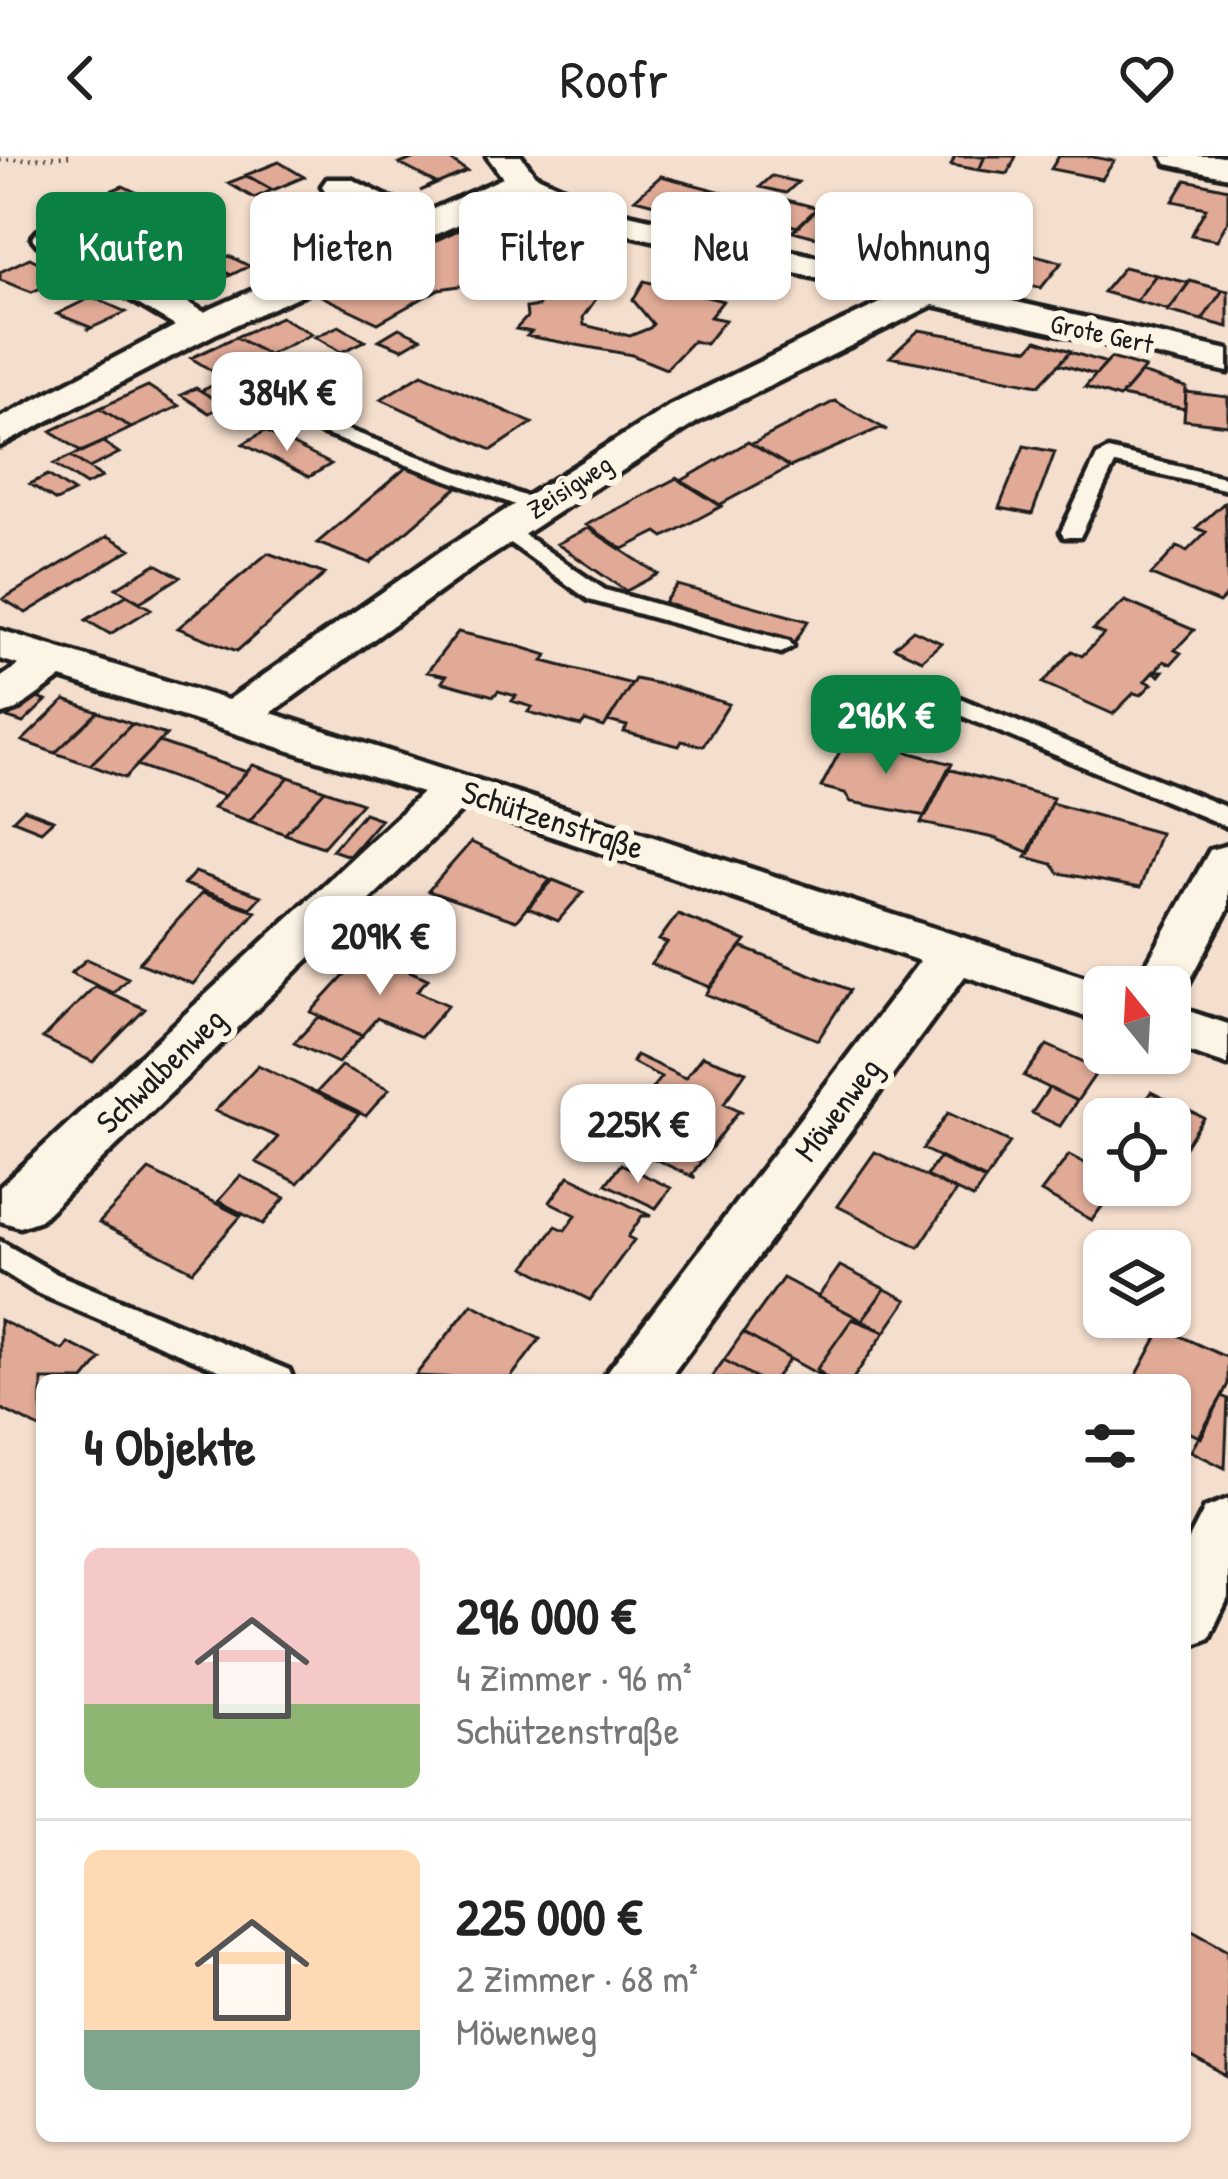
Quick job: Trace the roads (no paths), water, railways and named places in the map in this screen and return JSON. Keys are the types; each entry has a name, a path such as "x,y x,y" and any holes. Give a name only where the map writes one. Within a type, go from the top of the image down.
{"street":[{"path":"1181,156 1228,165"},
{"path":"435,216 513,169"},
{"name":"Grote Gert","path":"513,169 604,219 815,269"},
{"path":"339,186 351,192"},
{"path":"157,300 202,326"},
{"path":"0,434 258,300"},
{"name":"Zeisigweg","path":"236,716 520,516 683,414 914,300"},
{"name":"Grote Gert","path":"947,300 1228,361"},
{"name":"Schützenstraße","path":"0,644 51,664 236,716 1083,996"},
{"path":"0,700 51,664"},
{"name":"Schwalbenweg","path":"10,1214 457,788"},
{"path":"1171,966 1228,862"},
{"name":"Möwenweg","path":"637,1374 955,952"},
{"path":"1191,1032 1228,1045"},
{"path":"1191,1604 1228,1529"}],"lane":[{"path":"328,429 520,516 597,595 781,646"},
{"path":"1072,532 1108,456 1228,484"},
{"path":"935,696 1228,818"},
{"path":"0,1254 46,1283 263,1374"}]}
